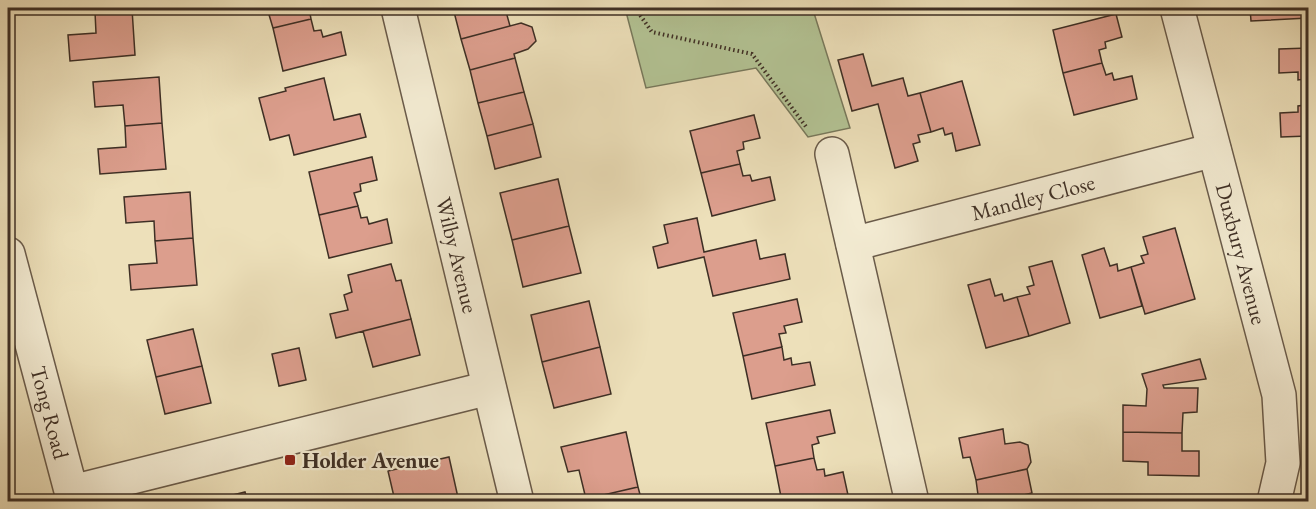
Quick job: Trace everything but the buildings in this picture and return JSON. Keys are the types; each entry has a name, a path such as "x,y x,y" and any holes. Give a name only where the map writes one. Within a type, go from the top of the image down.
{"street":[{"name":"Wilby Avenue","path":"398,8 517,501"},
{"name":"Duxbury Avenue","path":"1177,8 1279,395 1283,463 1274,501"},
{"name":"Mandley Close","path":"853,244 1214,150"},
{"path":"832,154 912,501"},
{"name":"Tong Road","path":"8,254 73,497"},
{"path":"73,497 489,388"}],"path":[{"path":"635,8 652,32 752,54 808,130 832,154"}],"green space":[{"path":"625,8 802,8 814,13 850,128 808,137 756,68 646,88"}],"place":[{"name":"Holder Avenue","path":"290,460"}]}
